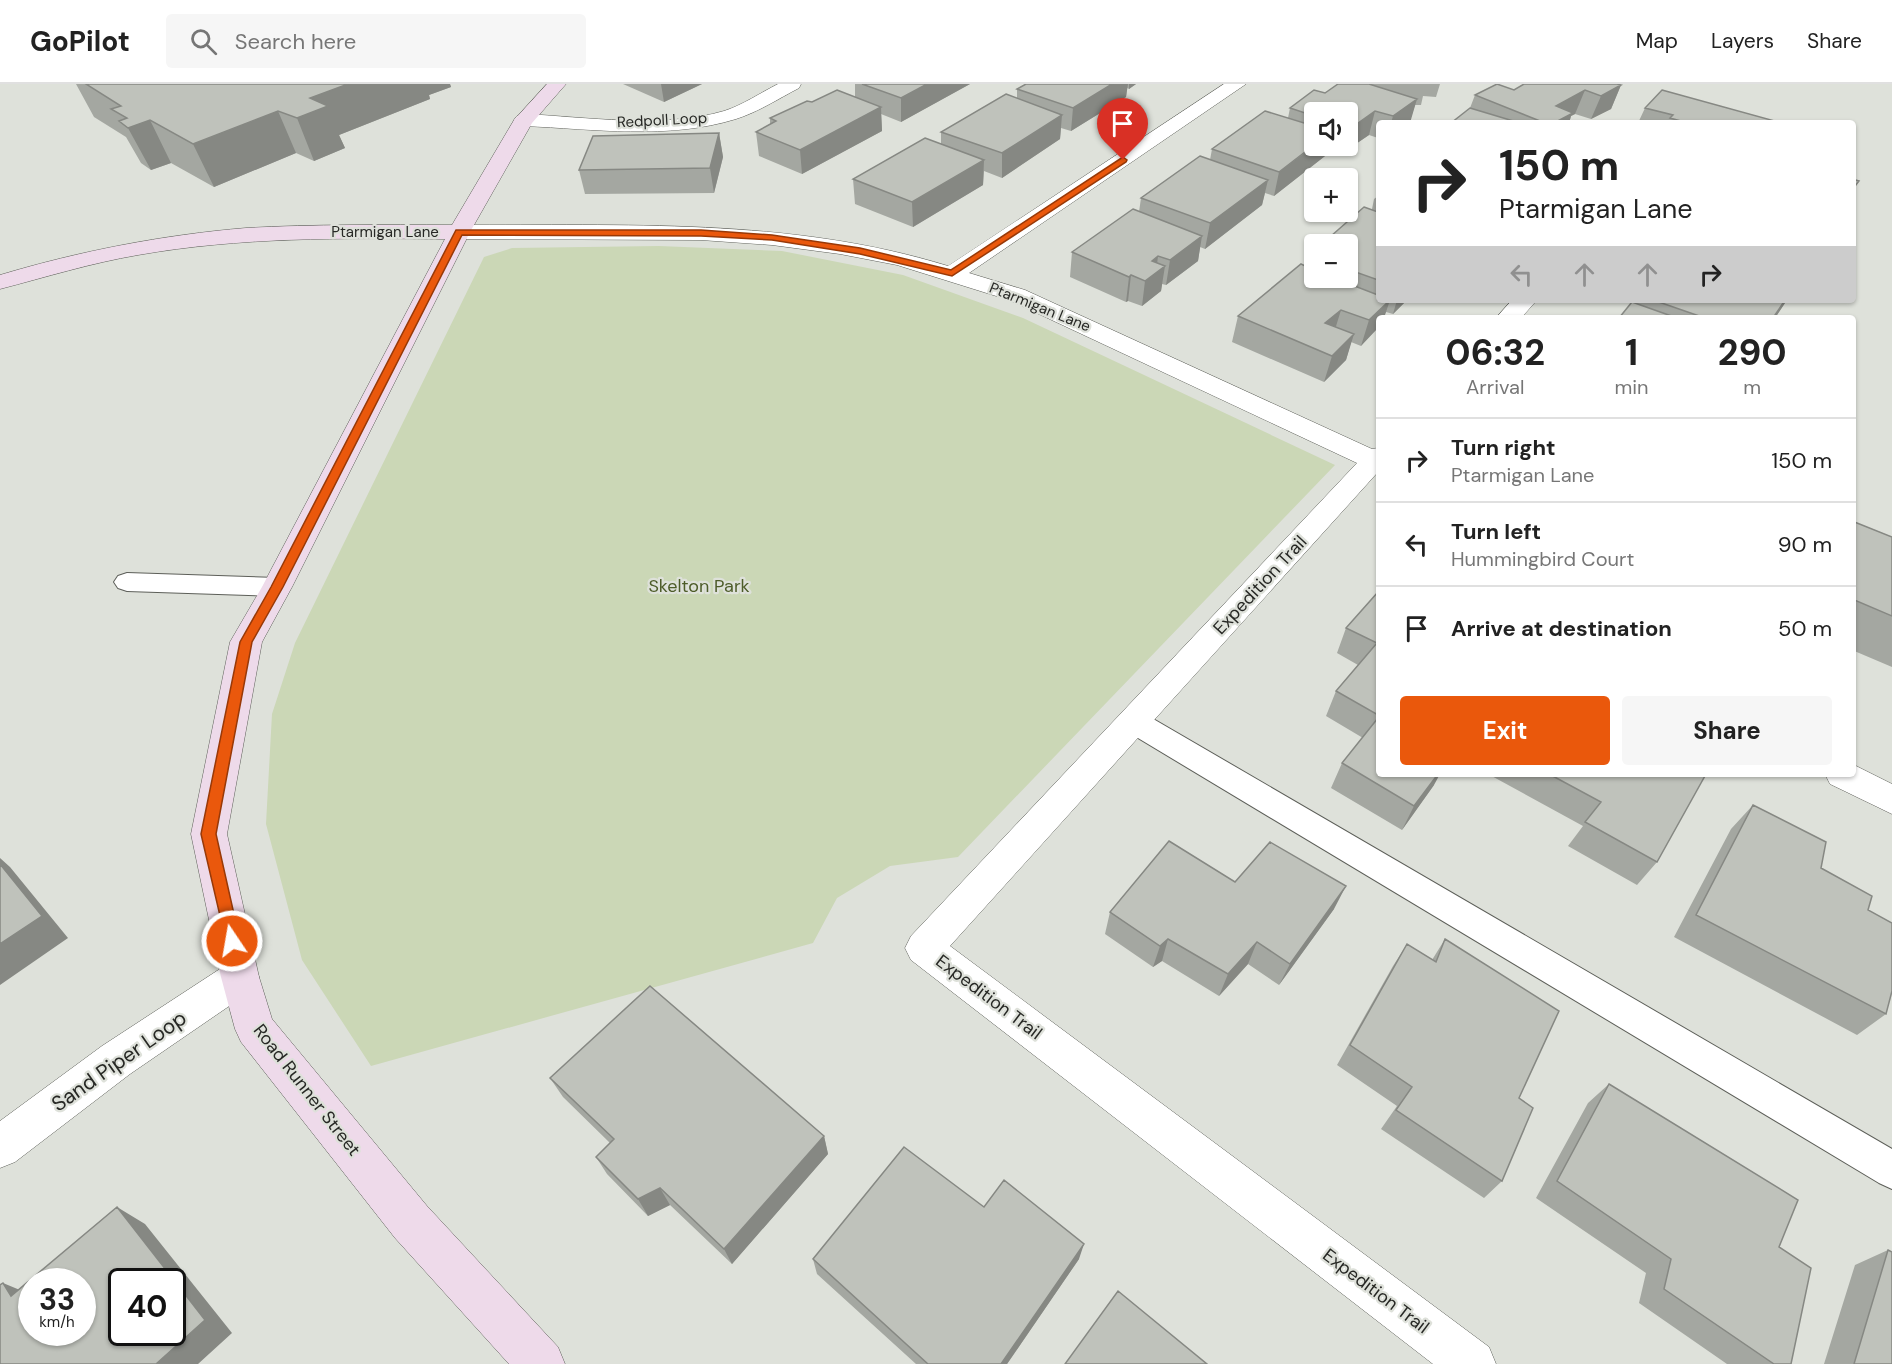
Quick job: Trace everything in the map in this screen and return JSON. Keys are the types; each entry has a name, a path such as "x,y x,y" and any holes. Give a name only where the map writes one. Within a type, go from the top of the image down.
{"street":[{"name":"Road Runner Street","path":"542,1364 411,1222 255,1029 240,977 209,834 246,642 277,587 459,232 524,120 557,84"},
{"name":"Redpoll Loop","path":"524,120 647,124 696,121 731,115 792,84"},
{"path":"952,274 1237,84"},
{"name":"Ptarmigan Lane","path":"0,282 102,256 199,240 315,232 701,233 772,238 860,251 952,274 1017,295 1376,459"},
{"path":"1511,315 1522,303"},
{"name":"Expedition Trail","path":"1376,460 924,948 1472,1364"},
{"path":"1848,777 1892,800"},
{"name":"Sand Piper Loop","path":"0,1147 116,1060 240,977"}],"lane":[{"path":"127,582 277,587"},
{"path":"1133,721 1892,1170"}],"green space":[{"name":"Skelton Park","path":"659,246 782,251 903,275 1023,318 1335,465 958,857 890,866 837,898 813,943 371,1066 302,960 266,824 272,714 295,643 484,257 512,248"}],"building":[{"path":"86,84 348,84 310,98 328,106 297,118 278,111 193,144 150,120 128,128 119,121 127,118 111,109 121,106"},
{"path":"862,84 927,84 901,98"},
{"path":"1026,84 1112,84 1073,108 1017,89"},
{"path":"1338,84 1369,84 1417,99 1393,116 1375,111 1358,123 1358,102 1304,102 1304,113 1290,108 1314,90 1325,93"},
{"path":"1497,84 1514,90 1524,84 1621,85 1601,96 1585,90 1556,106 1573,113 1560,120 1538,120 1475,95"},
{"path":"837,90 881,107 800,150 756,132 776,121 770,118"},
{"path":"1662,90 1771,120 1677,120 1670,118 1673,115 1645,108"},
{"path":"1006,94 1062,115 1002,153 941,132"},
{"path":"1470,108 1510,120 1455,120"},
{"path":"1265,111 1304,123 1304,153 1279,172 1212,149"},
{"path":"719,133 710,168 579,170 593,136"},
{"path":"925,138 984,160 912,202 853,179"},
{"path":"1200,156 1268,180 1210,223 1141,198"},
{"path":"1364,207 1376,211 1376,279 1358,273 1358,234 1333,234 1347,222 1358,222 1358,212"},
{"path":"1133,209 1202,236 1170,260 1158,256 1152,261 1165,266 1145,281 1131,275 1129,277 1072,252"},
{"path":"1301,264 1304,265 1304,288 1358,287 1376,294 1376,303 1387,303 1369,320 1341,310 1325,323 1354,334 1332,356 1238,316"},
{"path":"1631,303 1635,303 1669,315 1621,315"},
{"path":"1662,303 1783,303 1775,315 1696,315"},
{"path":"1856,523 1892,537 1892,616 1856,601"},
{"path":"1376,594 1376,643 1346,628"},
{"path":"1376,644 1376,714 1336,691"},
{"path":"1376,720 1376,777 1436,777 1414,806 1342,763"},
{"path":"1555,777 1704,777 1657,862 1585,822 1601,802"},
{"path":"1753,805 1826,842 1821,868 1872,896 1868,910 1892,923 1892,991 1886,1014 1696,915"},
{"path":"1169,841 1235,882 1270,842 1346,886 1290,964 1257,942 1228,974 1168,939 1160,946 1110,912"},
{"path":"0,864 42,916 0,944"},
{"path":"1445,939 1559,1011 1519,1098 1533,1108 1502,1181 1396,1110 1412,1087 1350,1045 1407,944 1436,962"},
{"path":"650,986 824,1136 724,1249 660,1188 638,1199 596,1157 614,1139 550,1078"},
{"path":"1609,1084 1798,1200 1779,1247 1811,1268 1791,1364 1774,1364 1664,1289 1671,1259 1557,1181"},
{"path":"904,1147 984,1207 1004,1180 1084,1244 1001,1364 928,1364 813,1259"},
{"path":"117,1207 165,1268 108,1268 108,1346 176,1346 156,1364 0,1364 0,1285 3,1283 11,1296 18,1290 18,1346 96,1346 96,1268 44,1268"},
{"path":"1888,1250 1892,1252 1892,1364 1854,1364"},
{"path":"1118,1291 1207,1364 1065,1364"},
{"path":"186,1296 205,1320 186,1337"}],"route":[{"path":"232,941 209,834 246,642 277,587 459,232 701,233 772,238 840,247 901,259 952,274 1123,160"}]}
